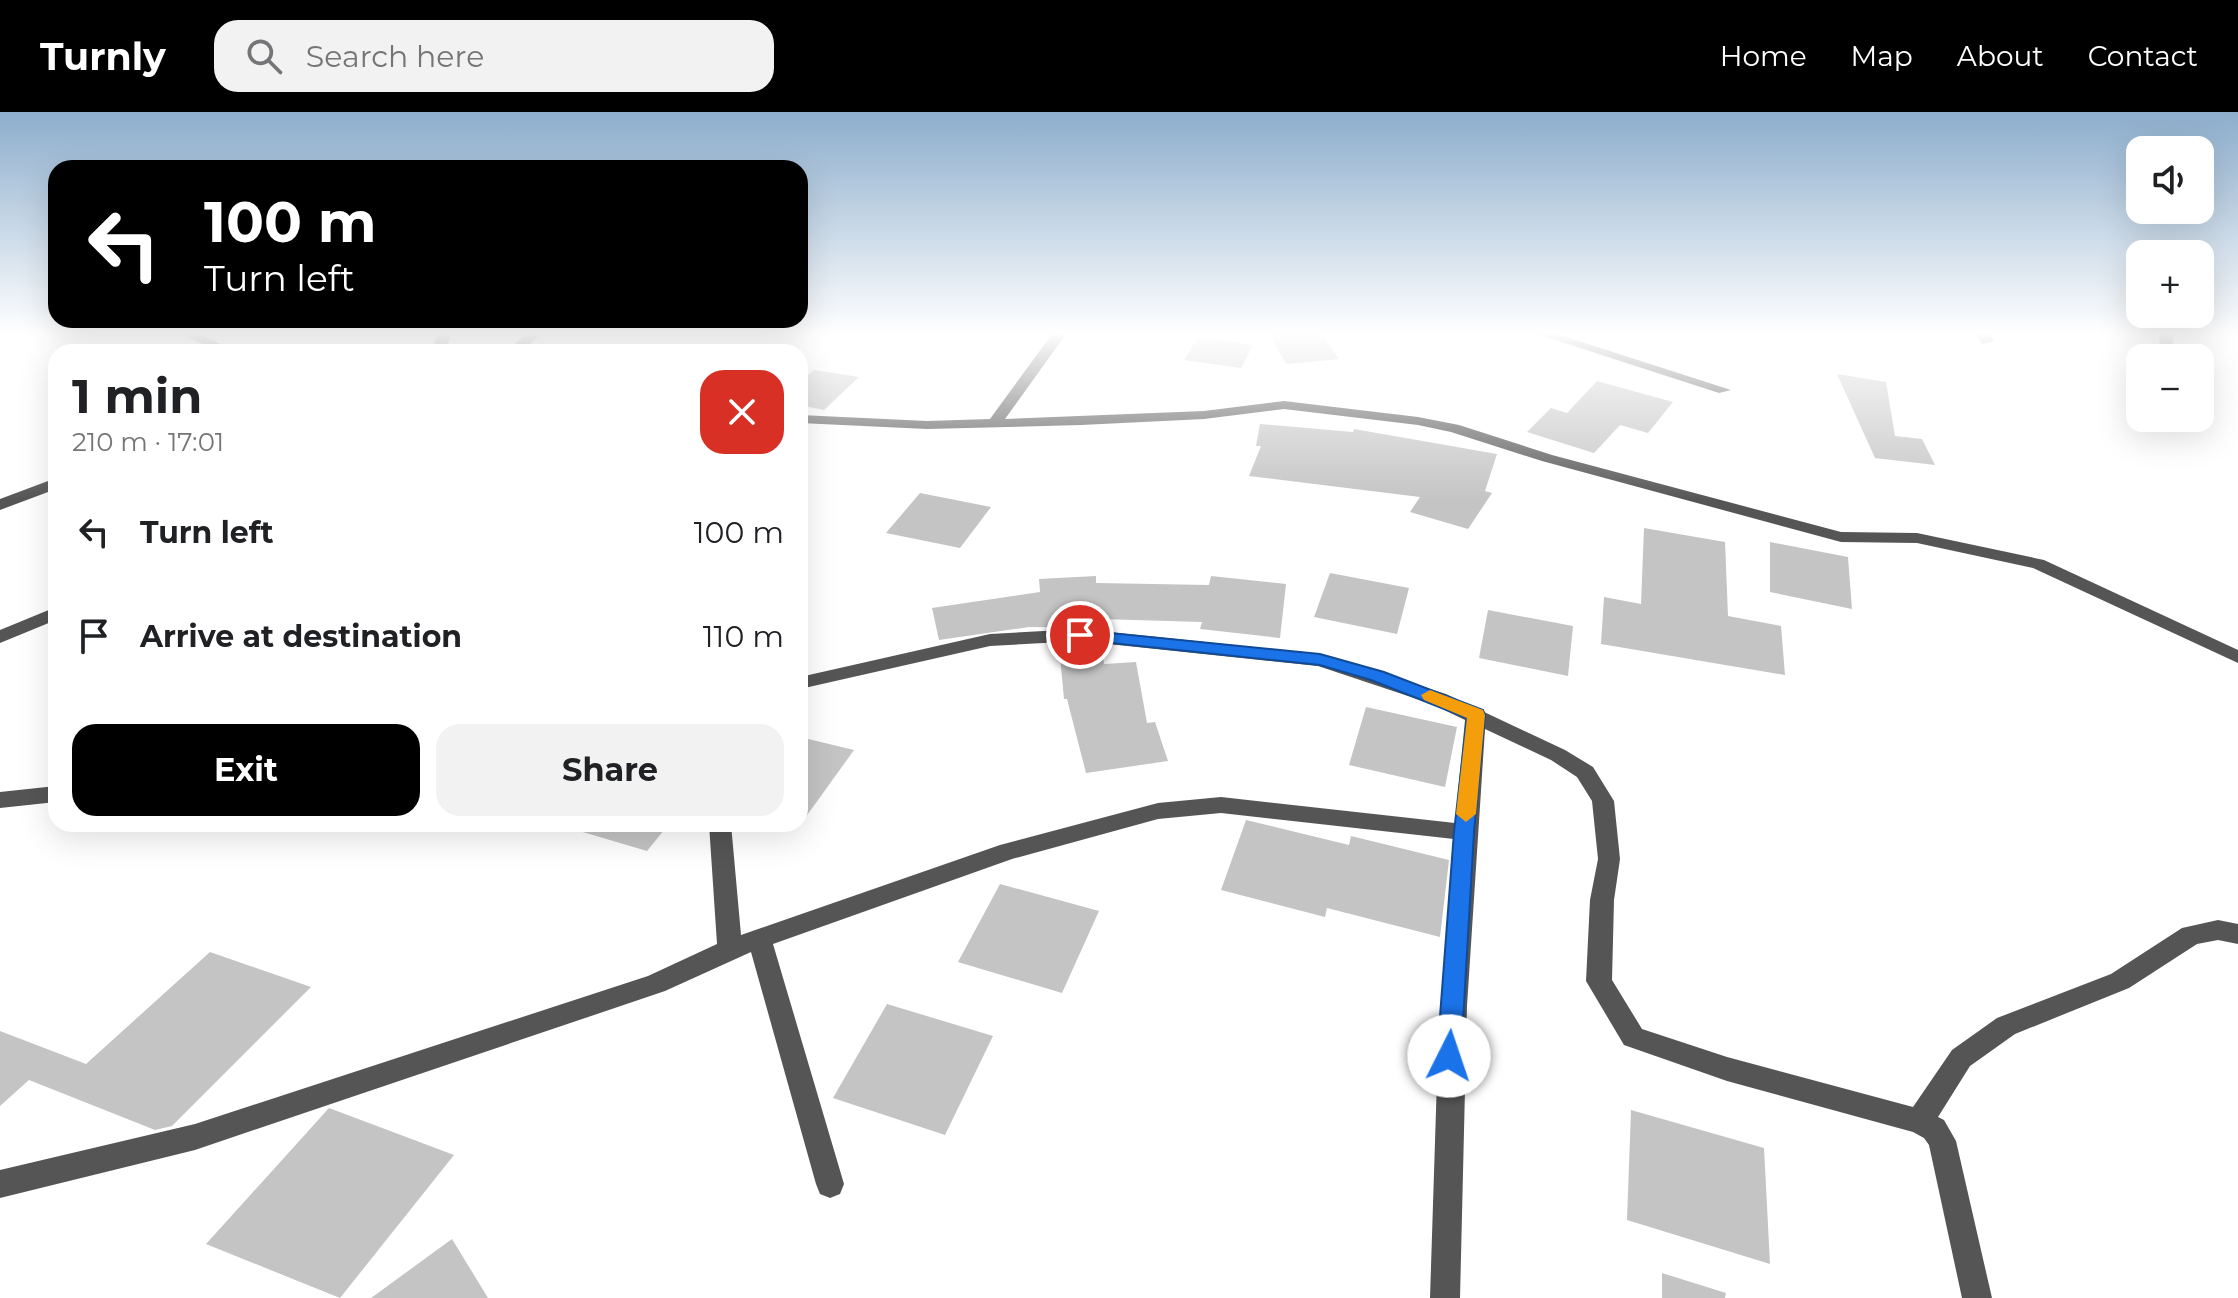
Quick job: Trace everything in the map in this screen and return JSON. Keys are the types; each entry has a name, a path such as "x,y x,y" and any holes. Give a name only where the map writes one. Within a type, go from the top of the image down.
{"street":[{"path":"995,422 1019,389"},
{"path":"808,419 927,425 1149,418 1284,405 1418,421 1454,428 1547,458 1841,537 1917,538 2038,564 2238,657"},
{"path":"0,505 48,486"},
{"path":"0,637 48,616"},
{"path":"808,681 990,640 1080,635 1320,660 1378,676 1540,744 1585,772 1603,801 1609,859 1602,900 1599,981 1633,1037 1727,1069 1919,1121 1934,1129 1942,1141 1977,1298"},
{"path":"1445,1298 1449,1056 1464,832 1476,715"},
{"path":"0,800 48,795"},
{"path":"0,1184 195,1137 656,984 759,938 1008,851 1158,811 1221,805 1464,832"},
{"path":"721,832 730,949"},
{"path":"1919,1121 1961,1058 2006,1026 2120,981 2191,935 2218,930 2238,934"},
{"path":"759,938 830,1184"}],"building":[{"path":"808,389 846,389 824,410 808,407"},
{"path":"1589,389 1627,389 1673,402 1648,433 1620,425 1594,453 1527,432 1551,408 1567,413"},
{"path":"1844,389 1887,389 1895,436 1922,439 1935,465 1875,458"},
{"path":"1260,424 1353,432 1354,429 1497,454 1485,491 1492,493 1468,529 1410,512 1420,497 1249,476 1261,446 1256,446"},
{"path":"920,493 991,507 960,548 886,533"},
{"path":"1644,528 1725,542 1728,616 1781,626 1785,675 1601,644 1604,597 1641,604"},
{"path":"1770,542 1848,557 1852,609 1770,592"},
{"path":"1330,573 1409,588 1397,634 1314,617"},
{"path":"1096,576 1096,583 1209,585 1211,576 1286,584 1280,638 1200,629 1202,622 1100,619 1101,628 1029,627 939,640 932,608 1040,592 1039,579"},
{"path":"1488,610 1573,626 1568,676 1479,658"},
{"path":"1059,645 1102,646 1104,664 1136,662 1147,723 1155,722 1168,761 1086,773 1067,699 1064,699"},
{"path":"1366,707 1457,727 1445,787 1349,765"},
{"path":"808,739 854,750 808,814"},
{"path":"1246,820 1349,845 1351,836 1449,860 1440,937 1327,908 1325,917 1221,890"},
{"path":"583,832 662,832 647,851"},
{"path":"1000,884 1099,911 1062,993 958,962"},
{"path":"210,952 311,987 172,1126 155,1130 29,1080 0,1106 0,1031 86,1064"},
{"path":"887,1004 993,1036 945,1135 833,1098"},
{"path":"329,1108 454,1155 340,1298 206,1244"},
{"path":"1631,1110 1764,1148 1770,1264 1627,1220"},
{"path":"452,1239 488,1298 371,1298"},
{"path":"1662,1273 1726,1293 1725,1298 1662,1298"}],"slow traffic":[{"path":"1430,695 1476,715 1466,814"}],"route":[{"path":"1080,635 1260,651 1320,660 1378,676 1476,715 1464,832 1449,1056"}]}
